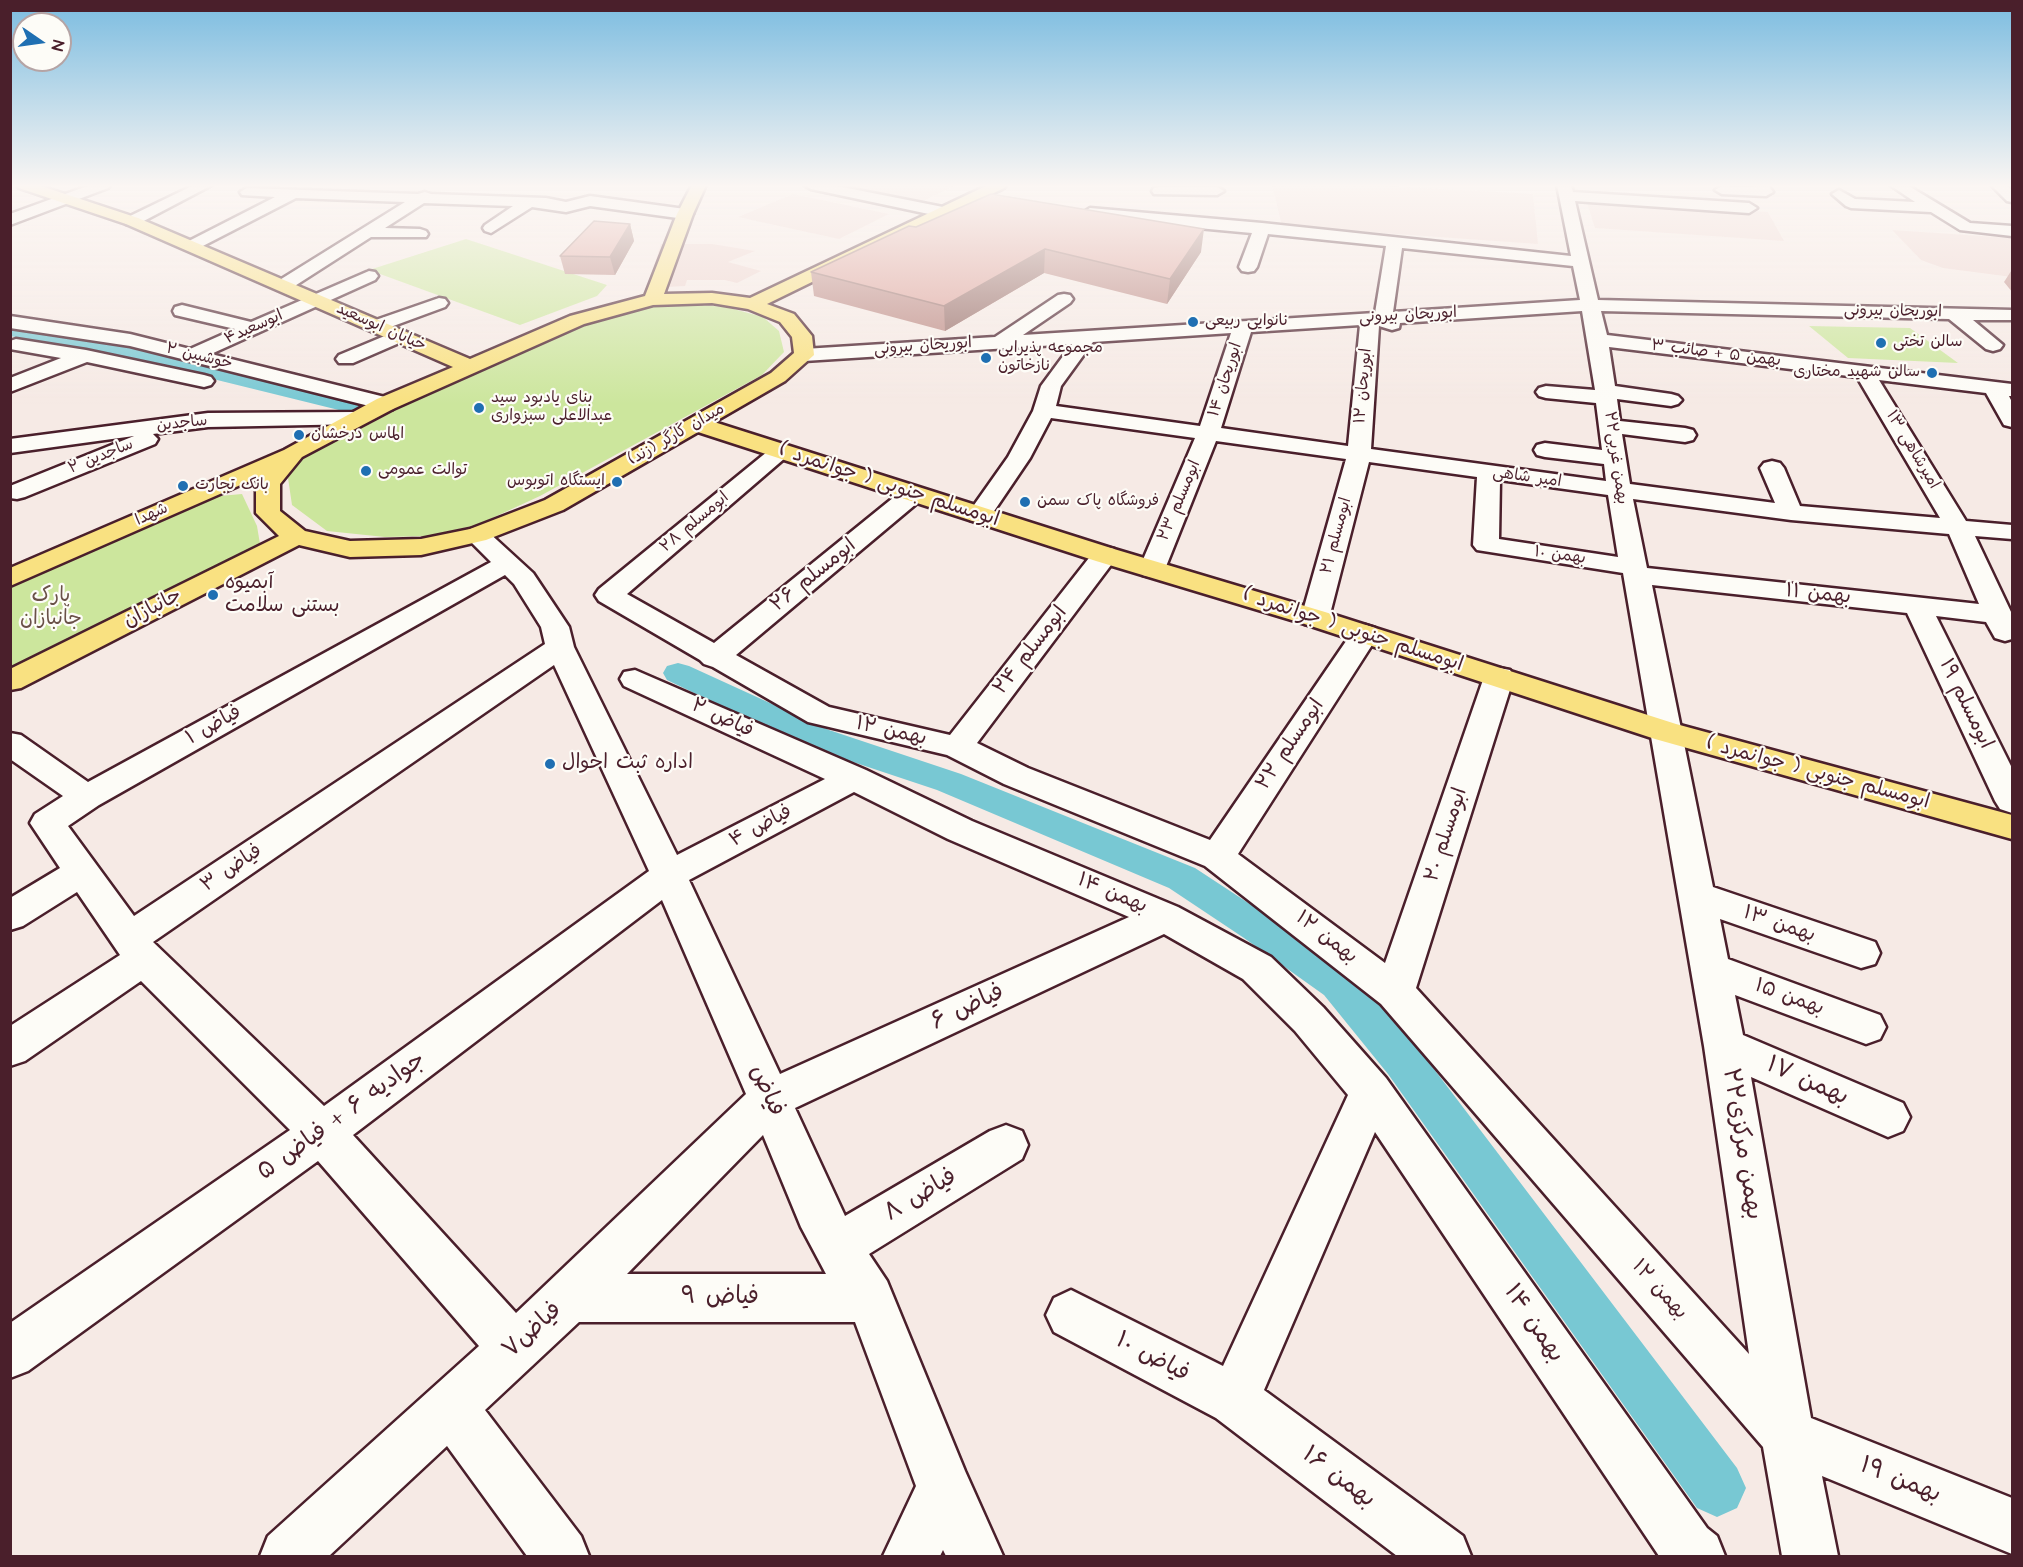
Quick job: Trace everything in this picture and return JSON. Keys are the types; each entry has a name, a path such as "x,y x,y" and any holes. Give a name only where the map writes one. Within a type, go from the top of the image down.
{"main road":[{"name":"خیابان ابوسعید","path":"220,258 471,367"},
{"path":"653,300 669,258"},
{"path":"752,304 847,258"},
{"name":"میدان کارگر (زند)","path":"712,298 752,304 787,318 802,336 804,355 778,377 554,505 477,535 421,547 350,549 296,537 268,513 268,483 294,452 385,404 577,320 653,300 712,298"},
{"name":"ابومسلم جنوبی ( جوانمرد )","path":"697,424 1104,555 1315,618 1666,732 2013,827"},
{"name":"شهدا","path":"10,578 294,452"},
{"name":"جانبازان","path":"10,681 296,537"}],"street":[{"path":"284,285 327,258"},
{"path":"1248,267 1251,258"},
{"name":"ابوریحان ۱۲","path":"1359,455 1376,318 1391,258"},
{"path":"1545,258 1581,262"},
{"name":"۲۲بهمن غربی","path":"1580,258 1598,340 1619,490 1666,732"},
{"name":"ابوسعید۴","path":"190,356 369,276"},
{"path":"1002,341 1064,299"},
{"path":"377,326 439,303"},
{"name":"ابوریحان بیرونی","path":"804,355 1589,305 2013,315"},
{"path":"182,311 253,328"},
{"path":"1954,314 1994,345"},
{"path":"1376,318 1433,334"},
{"name":"خوشبین ۲","path":"10,322 111,336 385,404"},
{"name":"ابوریحان ۱۴","path":"1208,434 1243,327"},
{"path":"346,359 399,336"},
{"path":"979,515 1019,458 1044,411 1051,386 1089,336"},
{"name":"بهمن ۵ + صائب ۳","path":"1598,340 2003,389"},
{"name":"خوشبین ۲","path":"10,344 86,356 227,386"},
{"path":"883,369 903,350"},
{"path":"10,386 86,356"},
{"name":"امیرشاهی ۱۳","path":"1864,372 1959,529 2006,627"},
{"path":"2003,389 2013,420"},
{"path":"1546,392 1606,394 1671,400"},
{"path":"281,399 354,419"},
{"name":"امیر شاهی","path":"1044,411 1791,513 2013,532"},
{"name":"ساجدین","path":"10,446 208,420 354,419"},
{"name":"ساجدین ۲","path":"16,492 185,423"},
{"path":"1610,426 1685,435"},
{"name":"ابومسلم ۲۳","path":"1152,569 1208,434"},
{"path":"1545,450 1615,458"},
{"name":"ابومسلم ۲۸","path":"609,595 781,452"},
{"name":"ابومسلم ۲۱","path":"1315,618 1359,455"},
{"path":"1772,468 1791,513"},
{"name":"بهمن ۱۰","path":"1489,472 1486,545 1635,571"},
{"name":"ابومسلم ۲۶","path":"714,658 913,494"},
{"name":"فیاض","path":"477,535 524,579 557,637 669,875 770,1099 817,1211 836,1247 870,1298 944,1488 975,1557"},
{"name":"ابومسلم ۲۴","path":"957,747 1104,555"},
{"name":"فیاض ۱","path":"137,949 47,823 87,797 506,564"},
{"name":"بهمن ۱۱","path":"1635,571 1918,607 2006,627"},
{"name":"بهمن ۱۲","path":"609,595 714,658 819,716 957,747 1016,776 1217,857 1395,992 1787,1436"},
{"name":"ابومسلم ۱۹","path":"1918,607 2013,801"},
{"name":"ابومسلم ۲۲","path":"1217,857 1365,634"},
{"name":"فیاض ۳","path":"10,1048 137,949 557,637"},
{"name":"ابومسلم ۲۰","path":"1395,992 1498,677"},
{"name":"فیاض ۲","path":"635,679 809,760"},
{"name":"۲۲بهمن مرکزی","path":"1666,732 1725,1046 1787,1436 1810,1557"},
{"path":"10,743 87,797"},
{"name":"بهمن ۱۴","path":"809,760 854,778 960,830 1166,917 1257,968 1309,1019 1371,1091 1687,1548 1697,1557"},
{"name":"فیاض ۴","path":"669,875 854,778"},
{"path":"10,916 81,872"},
{"name":"جوادیه ۶ + فیاض ۵","path":"10,1353 322,1133 669,875"},
{"name":"بهمن ۱۳","path":"1697,896 1861,953"},
{"name":"فیاض ۶","path":"770,1099 1166,917"},
{"path":"137,949 322,1133 514,1348"},
{"name":"بهمن ۱۵","path":"1711,969 1866,1027"},
{"name":"بهمن ۱۷","path":"1725,1046 1888,1118"},
{"path":"1234,1400 1371,1091"},
{"name":"فیاض۷","path":"288,1557 569,1298 770,1099"},
{"name":"فیاض ۸","path":"836,1247 1006,1145"},
{"name":"فیاض ۹","path":"569,1298 870,1298"},
{"name":"فیاض ۱۰","path":"1071,1315 1234,1400"},
{"name":"بهمن ۱۶","path":"1234,1400 1443,1557"},
{"path":"450,1407 561,1557"},
{"name":"بهمن ۱۹","path":"1787,1436 2013,1526"},
{"path":"911,1557 944,1488"}],"shaded area":[{"path":"657,258 738,258 728,262 761,271 737,283 725,280 687,280 685,286 647,288"},
{"path":"1919,258 2012,258 2012,277 1943,268"}],"green space":[{"path":"406,258 525,258 607,285 597,296 520,325 369,270"},
{"path":"674,303 726,307 763,317 779,331 784,352 762,375 540,496 477,525 427,536 385,537 327,531 292,505 288,478 298,461 321,441 588,320 646,306"},
{"name":"سالن تختی","path":"1809,326 1910,328 1958,363 1848,358"},
{"name":"پارک جانبازان","path":"242,494 257,526 260,544 11,671 11,585 209,497"}],"building":[{"path":"841,258 1029,258 944,306 811,272"},
{"path":"1083,258 1184,258 1170,279"}],"waterway":[{"path":"10,330 140,355 351,406"},
{"path":"678,673 817,738 949,782 1182,878 1338,983 1403,1061 1717,1488"}],"place":[{"name":"نانوایی ربیعی","path":"1193,322"},
{"name":"سالن تختی","path":"1881,343"},
{"name":"مجموعه پذیرایی نازخاتون","path":"986,358"},
{"name":"سالن شهید مختاری","path":"1932,373"},
{"name":"بنای یادبود سید عبدالاعلی سبزواری","path":"479,408"},
{"name":"الماس درخشان","path":"299,435"},
{"name":"توالت عمومی","path":"366,471"},
{"name":"ایستگاه اتوبوس","path":"617,482"},
{"name":"بانک تجارت","path":"183,486"},
{"name":"فروشگاه پاک سمن","path":"1025,502"},
{"name":"آبمیوه بستنی سلامت","path":"213,595"},
{"name":"اداره ثبت احوال","path":"550,764"}]}
